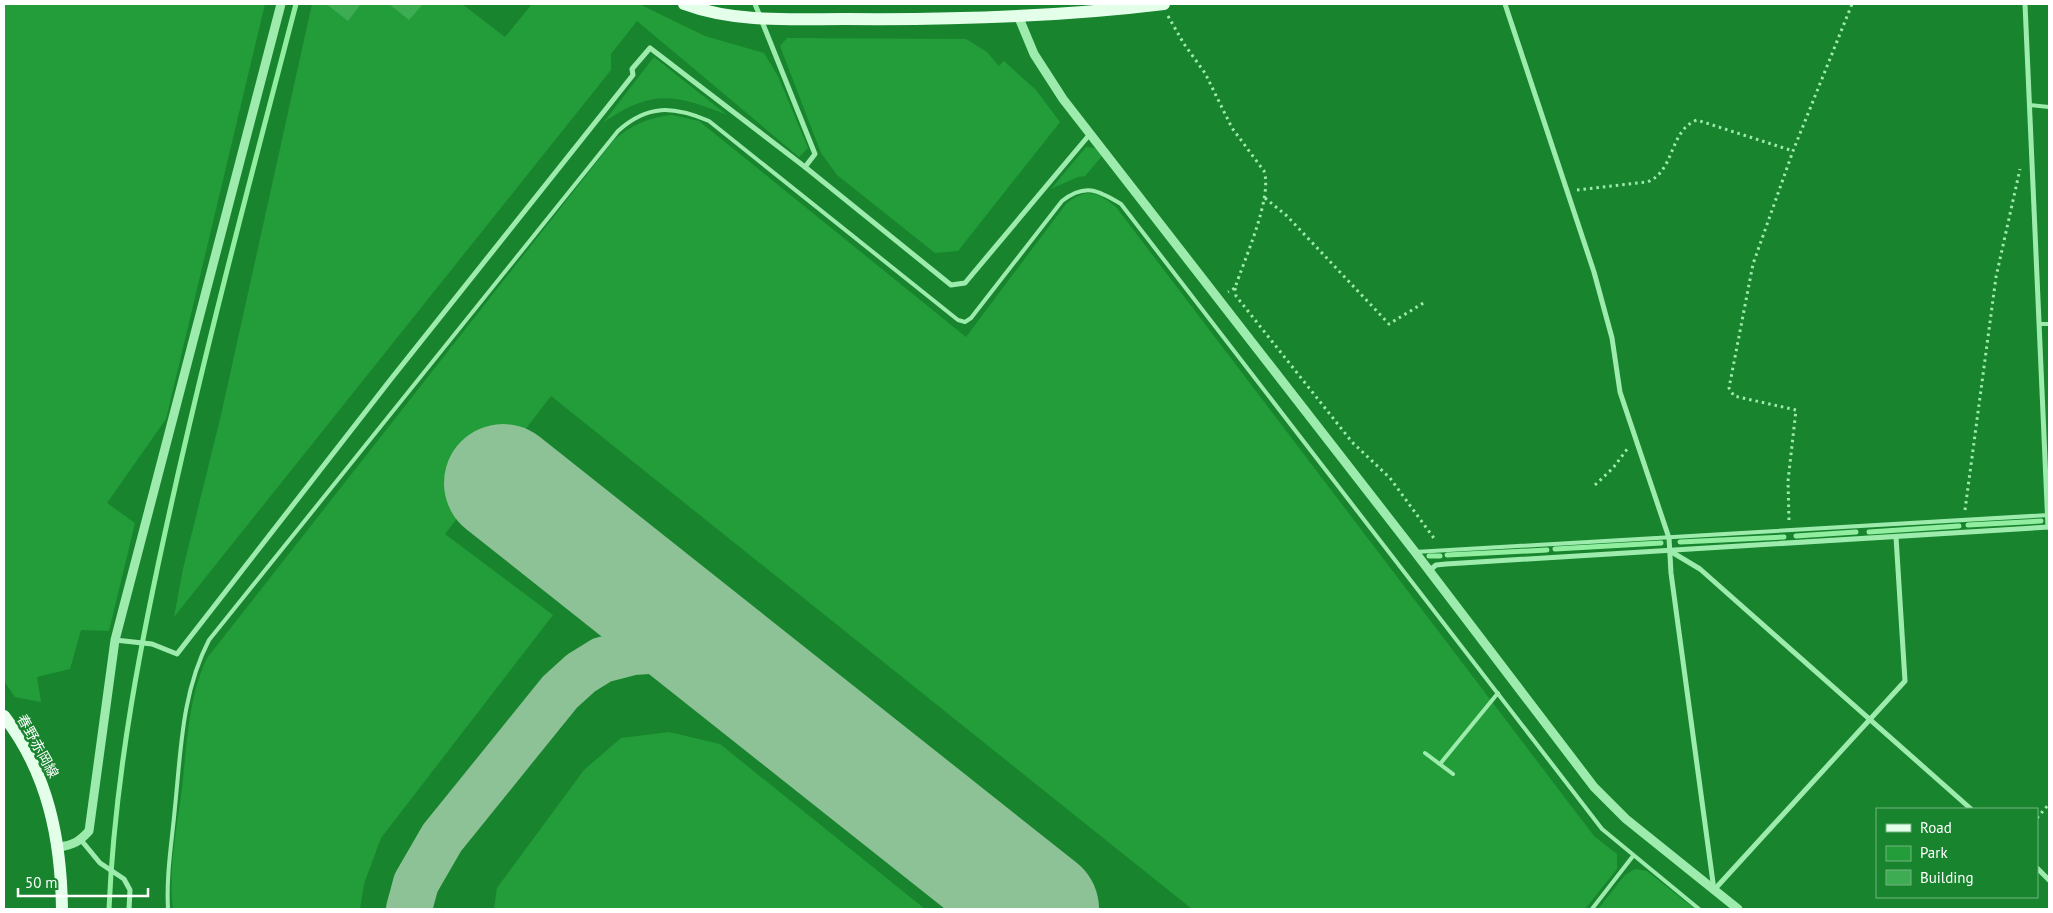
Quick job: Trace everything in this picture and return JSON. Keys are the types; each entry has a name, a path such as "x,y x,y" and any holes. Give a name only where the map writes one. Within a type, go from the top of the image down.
{"main road":[{"path":"684,4 721,15 761,19 1019,18 1164,4"},
{"name":"春野赤岡線","path":"4,716 34,766 46,792 54,819 59,847 62,871 62,909"}],"street":[{"path":"59,847 73,845 81,840 89,831 115,640 281,4"},
{"path":"755,4 815,154 805,167"},
{"path":"1505,4 1602,300 1612,338 1620,392 1669,538 1672,583 1714,890"},
{"path":"1430,571 1436,566 1446,564 2049,527 2025,4"},
{"path":"1019,18 1034,54 1063,99 1416,552 1594,787 1626,819 1738,909"},
{"path":"115,640 152,644 177,654 384,387 633,75 632,69 650,48 805,167 951,285 965,283 1091,133"},
{"path":"1714,890 1905,681 1896,537"},
{"path":"1670,551 1700,569 1970,808"},
{"path":"81,840 100,863 124,879 130,890 129,909"},
{"path":"2038,869 2049,880"}],"lane":[{"path":"2029,105 2049,107"},
{"path":"168,909 168,879 185,710 194,673 209,640 618,132 636,118 658,110 681,110 709,121 958,320 965,322 971,318 1062,201 1074,192 1089,190 1103,193 1122,204 1602,829 1700,909"},
{"path":"2039,324 2049,324"},
{"path":"1416,552 2049,515"},
{"path":"1440,764 1498,693"},
{"path":"1425,753 1453,774"},
{"path":"1592,909 1633,856"}],"path":[{"path":"1164,4 1184,44 1205,74 1232,128 1264,171 1266,179 1265,198 1235,288 1236,296 1352,442 1390,478 1442,550"},
{"path":"1789,531 1788,481 1796,410 1734,396 1729,388 1753,264 1793,151 1852,4"},
{"path":"1567,191 1646,182 1657,179 1664,170 1680,135 1691,122 1697,120 1793,151"},
{"path":"1964,521 1996,277 2021,162"},
{"path":"1265,198 1288,216 1389,324 1425,302"},
{"path":"1218,297 1235,288"},
{"path":"1595,484 1614,468 1635,438"},
{"path":"2038,817 2049,804"}],"green space":[{"path":"4,4 265,4 166,419 107,503 135,523 109,631 81,630 70,669 37,677 41,702 15,697 4,681"},
{"path":"312,4 462,4 505,37 532,4 639,4 705,36 764,53 778,76 808,148 799,157 637,21 611,54 611,70 174,617 183,569 221,415"},
{"path":"787,38 966,39 987,52 999,66 1004,61 1036,90 1060,122 958,251 935,253 837,175 821,153 780,46"},
{"path":"654,57 727,115 678,99 664,98 635,104 603,123"},
{"path":"672,115 699,121 966,337 1066,204 1080,195 1092,193 1116,207 1594,836 1617,854 1617,869 1585,909 1192,909 551,396 445,534 553,615 381,838 364,884 360,909 173,909 172,864 189,722 196,689 207,658 614,140 627,130 641,123"},
{"path":"1086,147 1095,148 1102,156 1085,176 1078,177 1051,189"},
{"path":"669,732 720,744 925,909 494,909 497,888 584,770 621,738"},
{"path":"1635,869 1647,871 1695,909 1598,909 1625,875"}],"building":[{"path":"326,4 361,4 348,21"},
{"path":"389,4 423,4 409,20"}],"waterway":[{"path":"109,909 117,806 140,653 150,602 201,376 296,4"},
{"path":"1968,525 2041,521"},
{"path":"1869,532 1959,526"},
{"path":"1796,536 1856,532"},
{"path":"1680,542 1784,537"},
{"path":"1555,549 1661,543"},
{"path":"1447,555 1547,550"},
{"path":"1429,556 1440,556"}],"taxiway":[{"path":"409,909 416,883 442,838 560,692 581,673 602,660 633,652 663,650 714,657 735,663 751,680"}],"runway":[{"path":"503,483 1040,909"}]}
